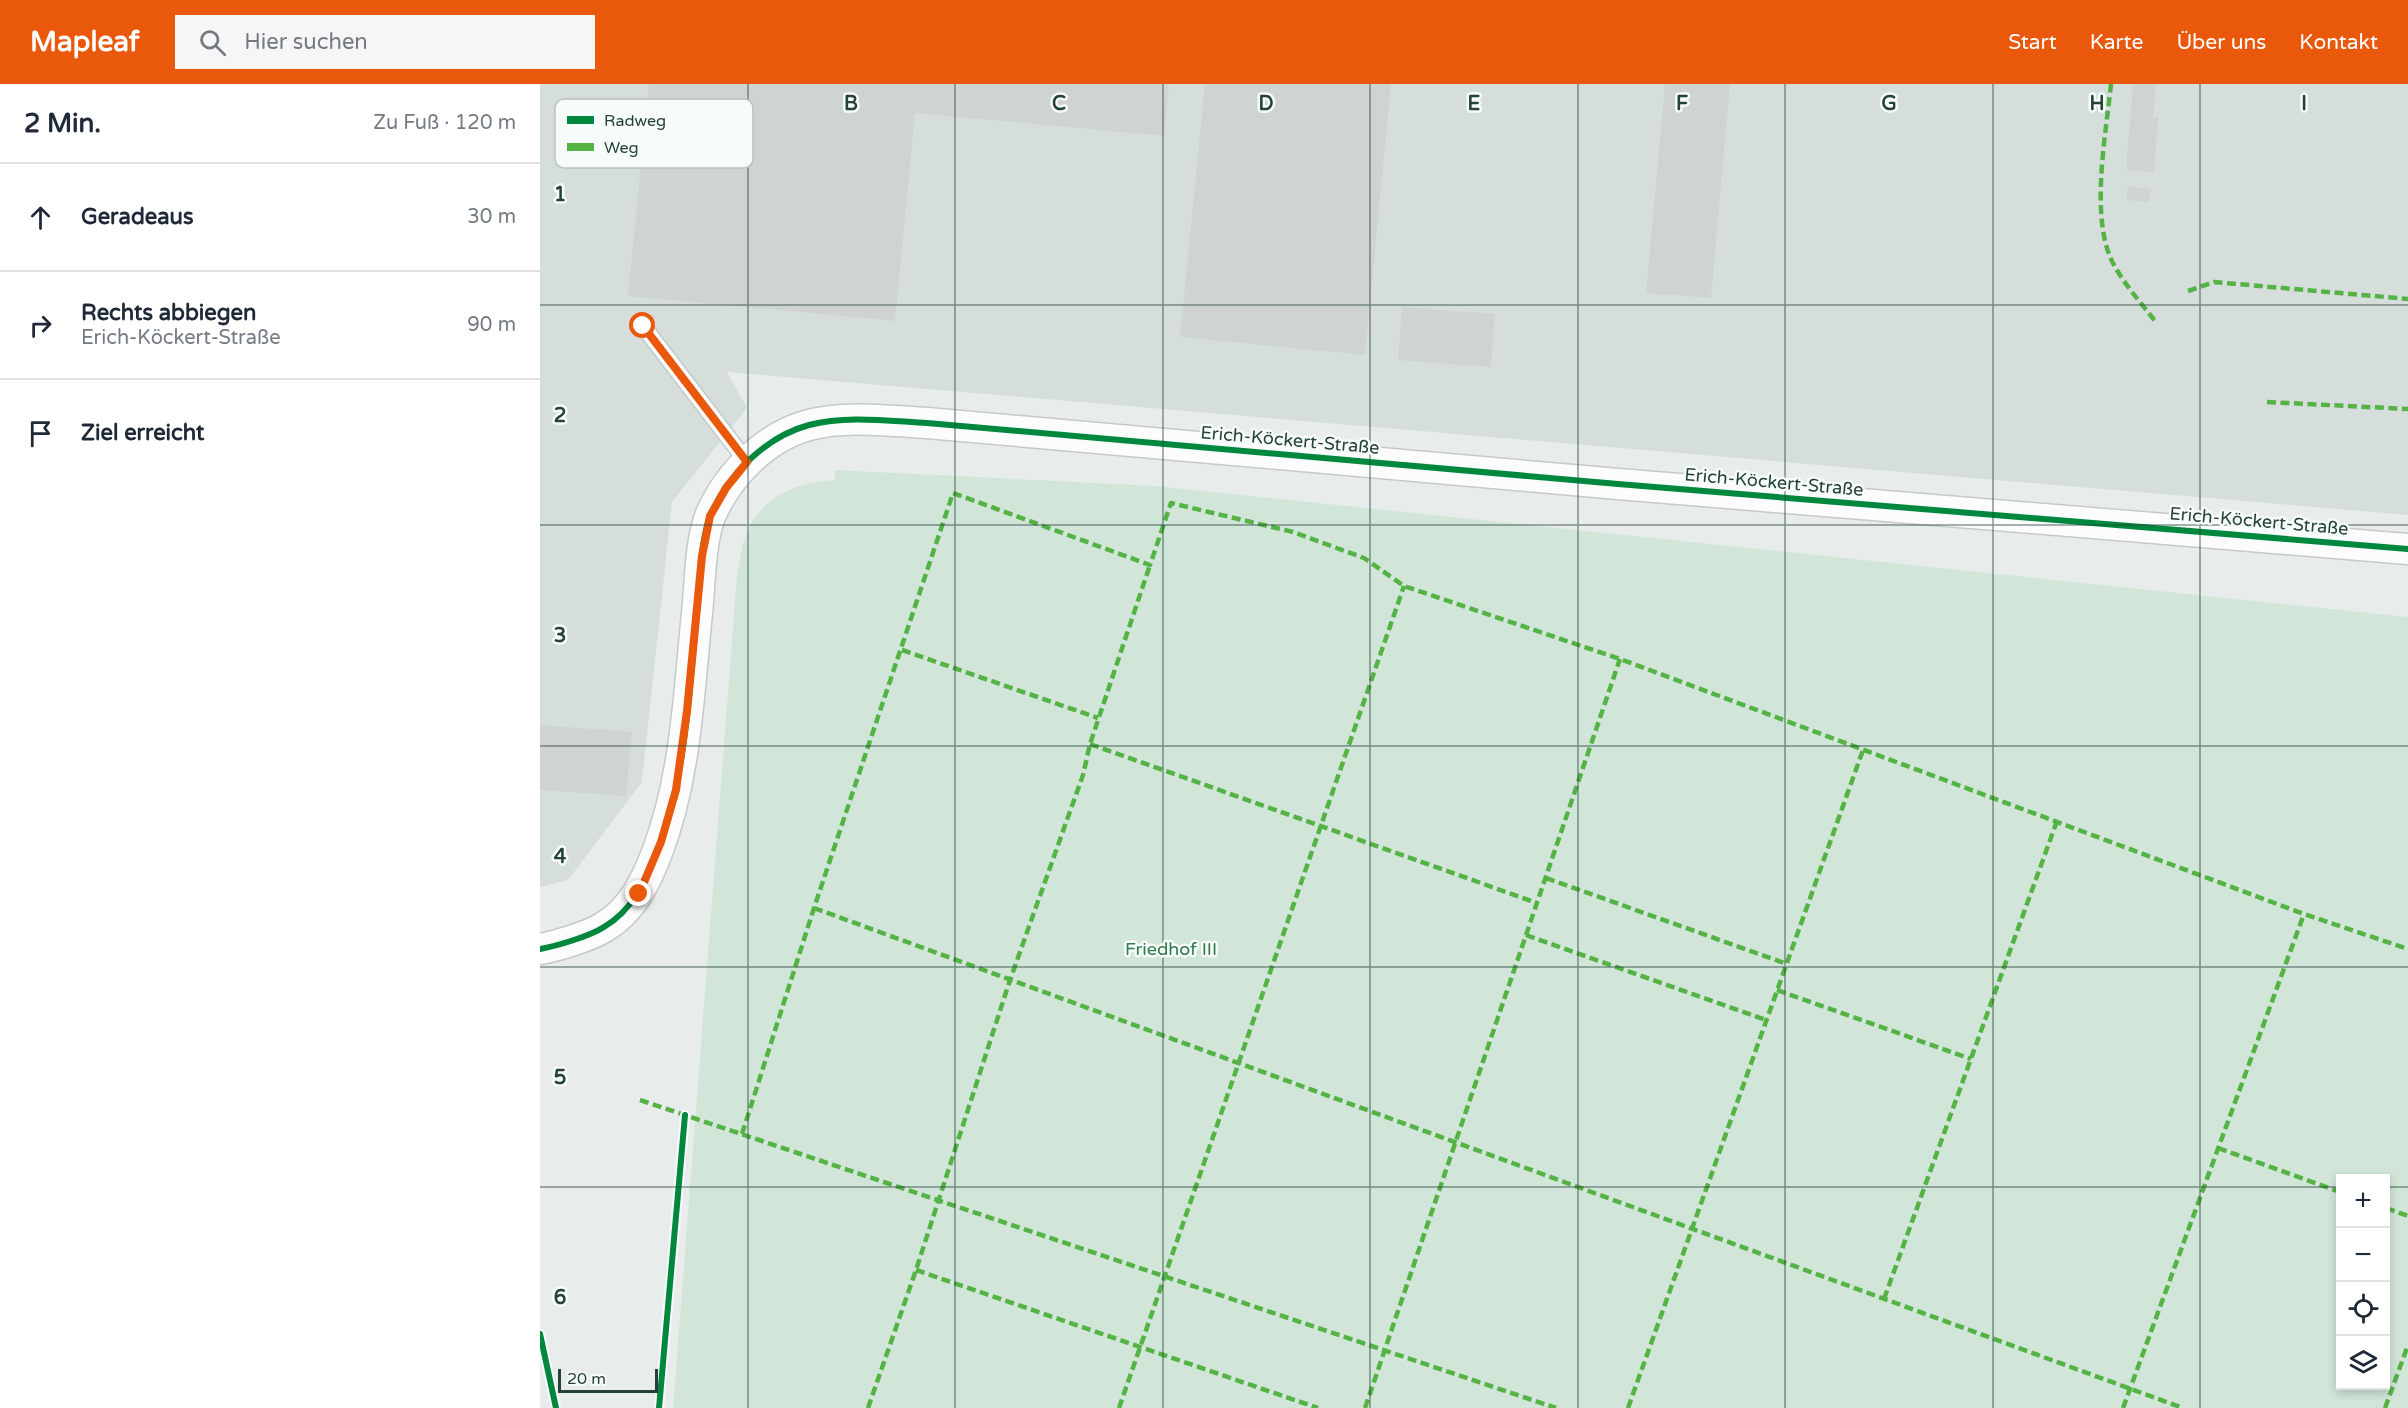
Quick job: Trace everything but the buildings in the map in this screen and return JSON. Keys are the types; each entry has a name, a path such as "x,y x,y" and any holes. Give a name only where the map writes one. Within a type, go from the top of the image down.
{"street":[{"name":"Erich-Köckert-Straße","path":"540,949 605,927 639,894 651,868 676,790 687,711 702,556 710,516 726,488 747,462 776,439 809,425 846,420 927,423 1618,484 2408,549"}],"lane":[{"path":"643,326 747,462"}],"shaded area":[{"path":"540,84 2408,84 2408,515 727,372 747,408 672,502 642,782 568,880 540,887"}],"green space":[{"name":"Friedhof III","path":"835,470 1156,486 2408,617 2408,1408 673,1408 737,575 745,538 762,509 782,493 807,484 835,480"}],"marked path":[{"path":"2111,84 2101,177 2102,225 2106,246 2114,265 2155,321"},
{"path":"2188,291 2214,282 2408,299"},
{"path":"2267,402 2408,409"},
{"path":"742,1134 814,908 953,493 1150,565 1171,503 1293,532 1364,558 1404,586 1620,659 2304,914 2408,949"},
{"path":"868,1408 916,1270 1010,980 1083,775 1090,744 1150,565"},
{"path":"1119,1408 1404,586"},
{"path":"902,650 1098,718"},
{"path":"1365,1408 1620,659"},
{"path":"1090,744 1537,903"},
{"path":"1628,1408 1863,750"},
{"path":"1884,1299 2057,821"},
{"path":"1546,878 1787,964"},
{"path":"814,908 2183,1408"},
{"path":"2123,1408 2304,914"},
{"path":"1526,935 1766,1020"},
{"path":"1777,990 1971,1059"},
{"path":"640,1100 1556,1408"},
{"path":"2218,1148 2336,1191"},
{"path":"2390,1209 2408,1216"},
{"path":"916,1270 1318,1408"},
{"path":"2385,1408 2408,1345"}],"cycle path":[{"path":"540,949 573,940 604,927 623,912 644,883 667,822 681,763 689,703 703,549 711,514 738,471 763,448 793,431 823,422 868,420 927,423 1618,484 2408,549"},
{"path":"659,1408 685,1115"},
{"path":"540,1334 556,1408"}],"route":[{"path":"639,894 661,842 676,790 687,711 702,556 710,516 726,488 747,462 643,326"}]}
